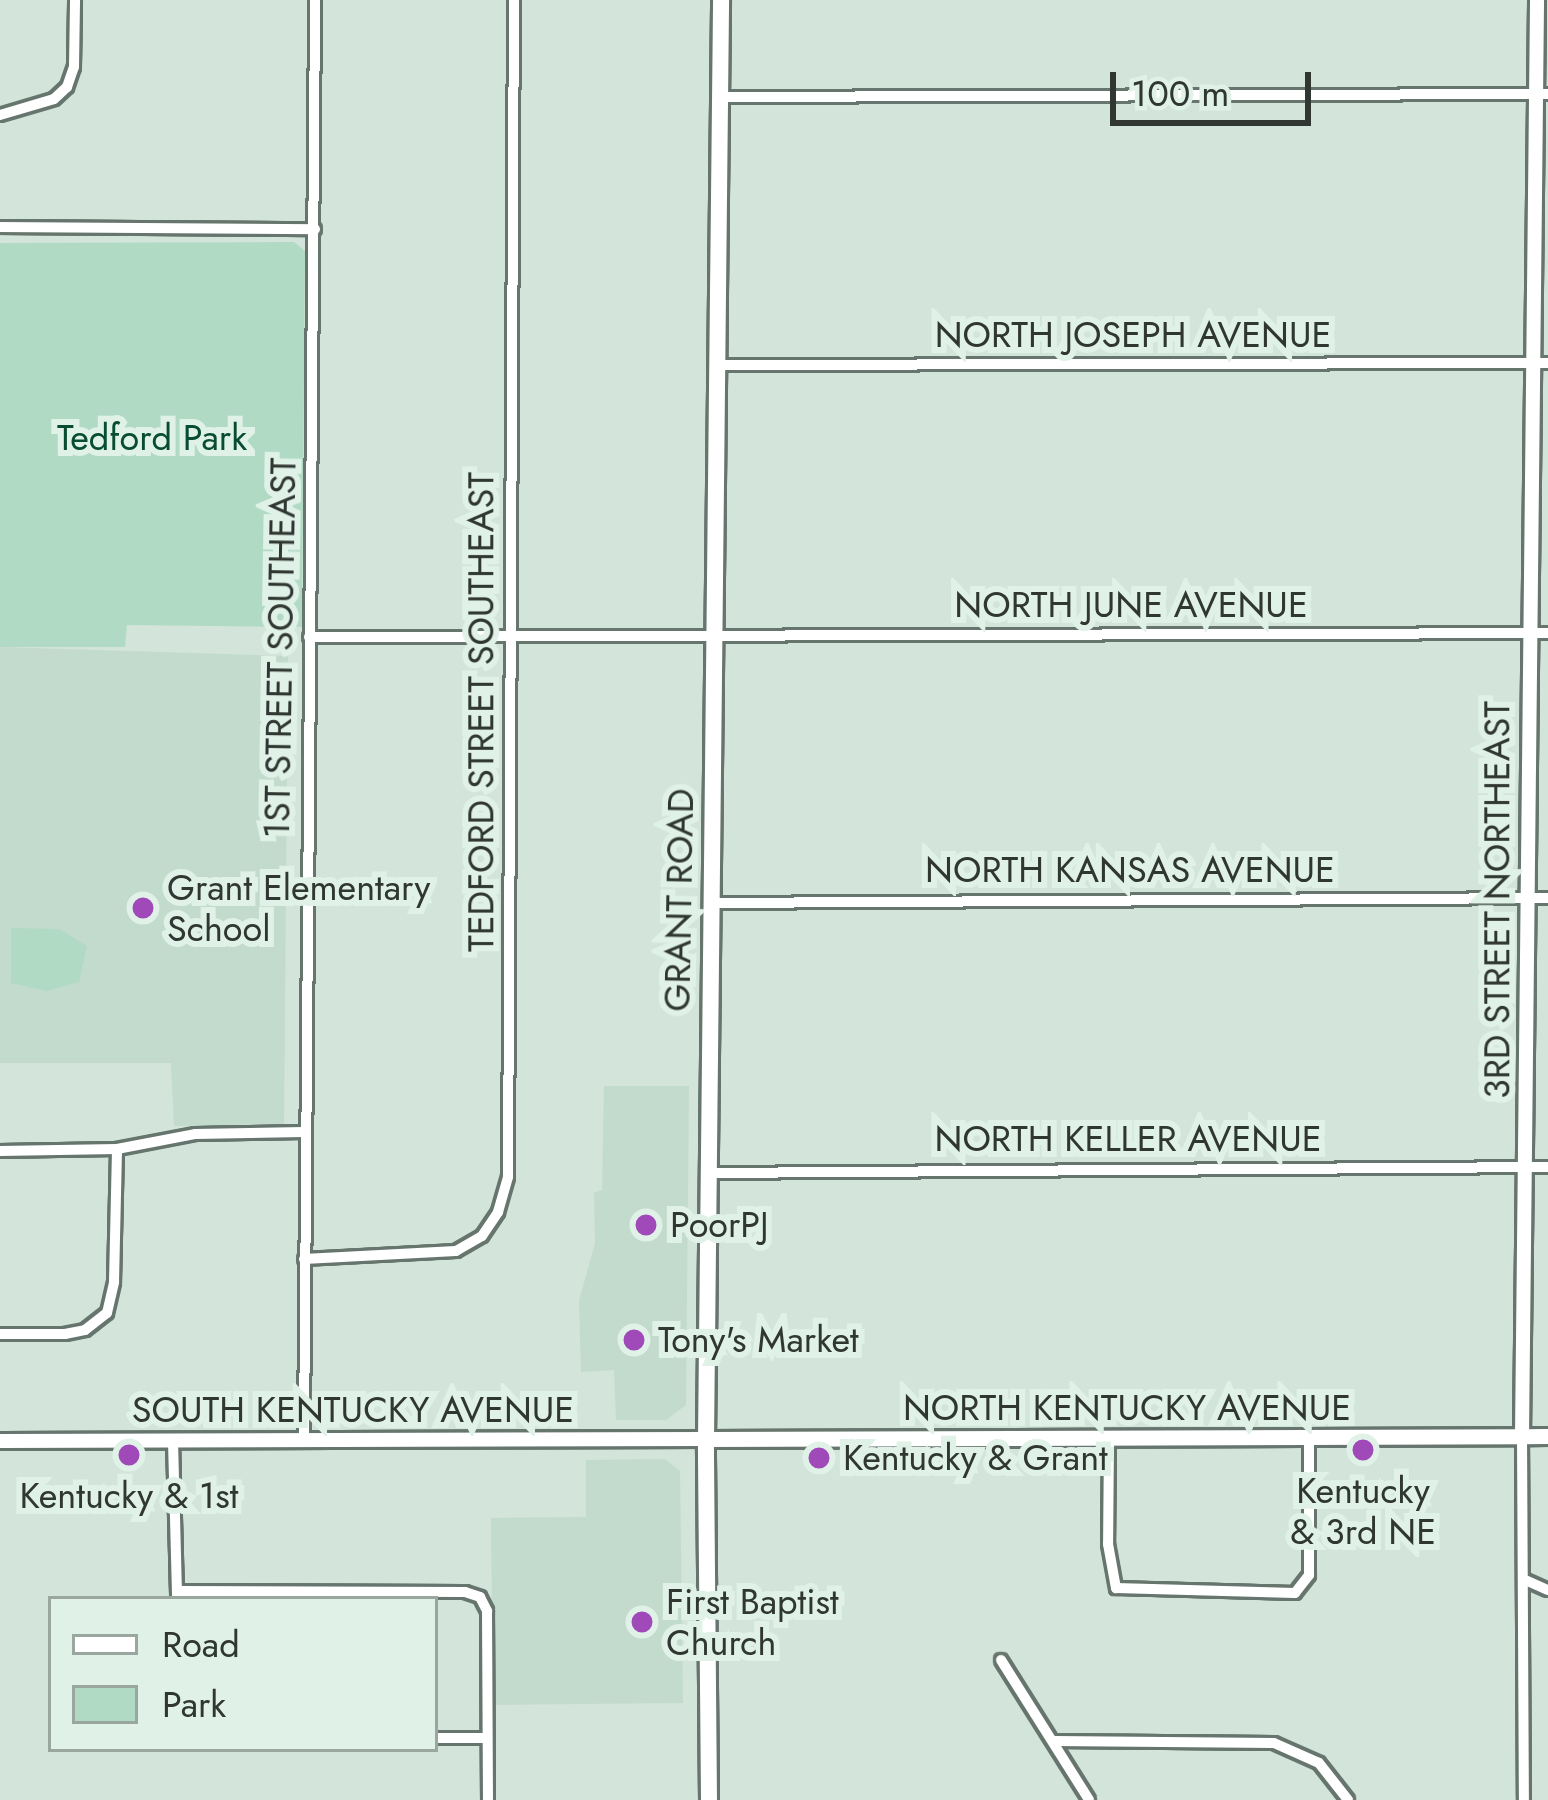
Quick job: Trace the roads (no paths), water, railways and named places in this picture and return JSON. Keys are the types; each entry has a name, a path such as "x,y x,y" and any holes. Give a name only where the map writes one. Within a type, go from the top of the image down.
{"main road":[{"name":"GRANT ROAD","path":"709,1800 706,1439 721,0"},
{"name":"NORTH KENTUCKY AVENUE","path":"706,1439 1548,1436"}],"street":[{"path":"0,115 54,99 67,87 74,67 75,0"},
{"name":"1ST STREET SOUTHEAST","path":"304,1441 315,0"},
{"name":"TEDFORD STREET SOUTHEAST","path":"304,1258 456,1251 482,1236 498,1212 508,1177 514,0"},
{"name":"3RD STREET NORTHEAST","path":"1524,1800 1529,633 1542,363 1543,94 1538,0"},
{"path":"720,97 1543,94"},
{"path":"0,227 314,229"},
{"name":"NORTH JOSEPH AVENUE","path":"718,365 1542,363"},
{"name":"NORTH JUNE AVENUE","path":"309,637 1548,633"},
{"name":"NORTH KANSAS AVENUE","path":"712,903 1548,898"},
{"path":"0,1151 116,1149 195,1134 304,1132"},
{"path":"0,1334 65,1334 85,1330 107,1313 114,1282 116,1149"},
{"name":"NORTH KELLER AVENUE","path":"709,1173 1548,1167"},
{"path":"1109,1438 1108,1544 1115,1588 1295,1593 1309,1575 1309,1437"},
{"name":"SOUTH KENTUCKY AVENUE","path":"0,1441 706,1439"},
{"path":"173,1441 177,1595 465,1592 480,1598 487,1611 488,1800"},
{"path":"1523,1579 1548,1590"},
{"path":"1001,1660 1089,1800"},
{"path":"438,1738 486,1738"},
{"path":"1054,1741 1274,1743 1319,1763 1348,1800"}],"place":[{"name":"Grant Elementary School","path":"143,908"},
{"name":"PoorPJ","path":"646,1225"},
{"name":"Tony's Market","path":"634,1340"},
{"name":"Kentucky & 3rd NE","path":"1363,1450"},
{"name":"Kentucky & 1st","path":"129,1455"},
{"name":"Kentucky & Grant","path":"819,1458"},
{"name":"First Baptist Church","path":"642,1622"}],"park label":[{"name":"Tedford Park","path":"152,438"}]}
